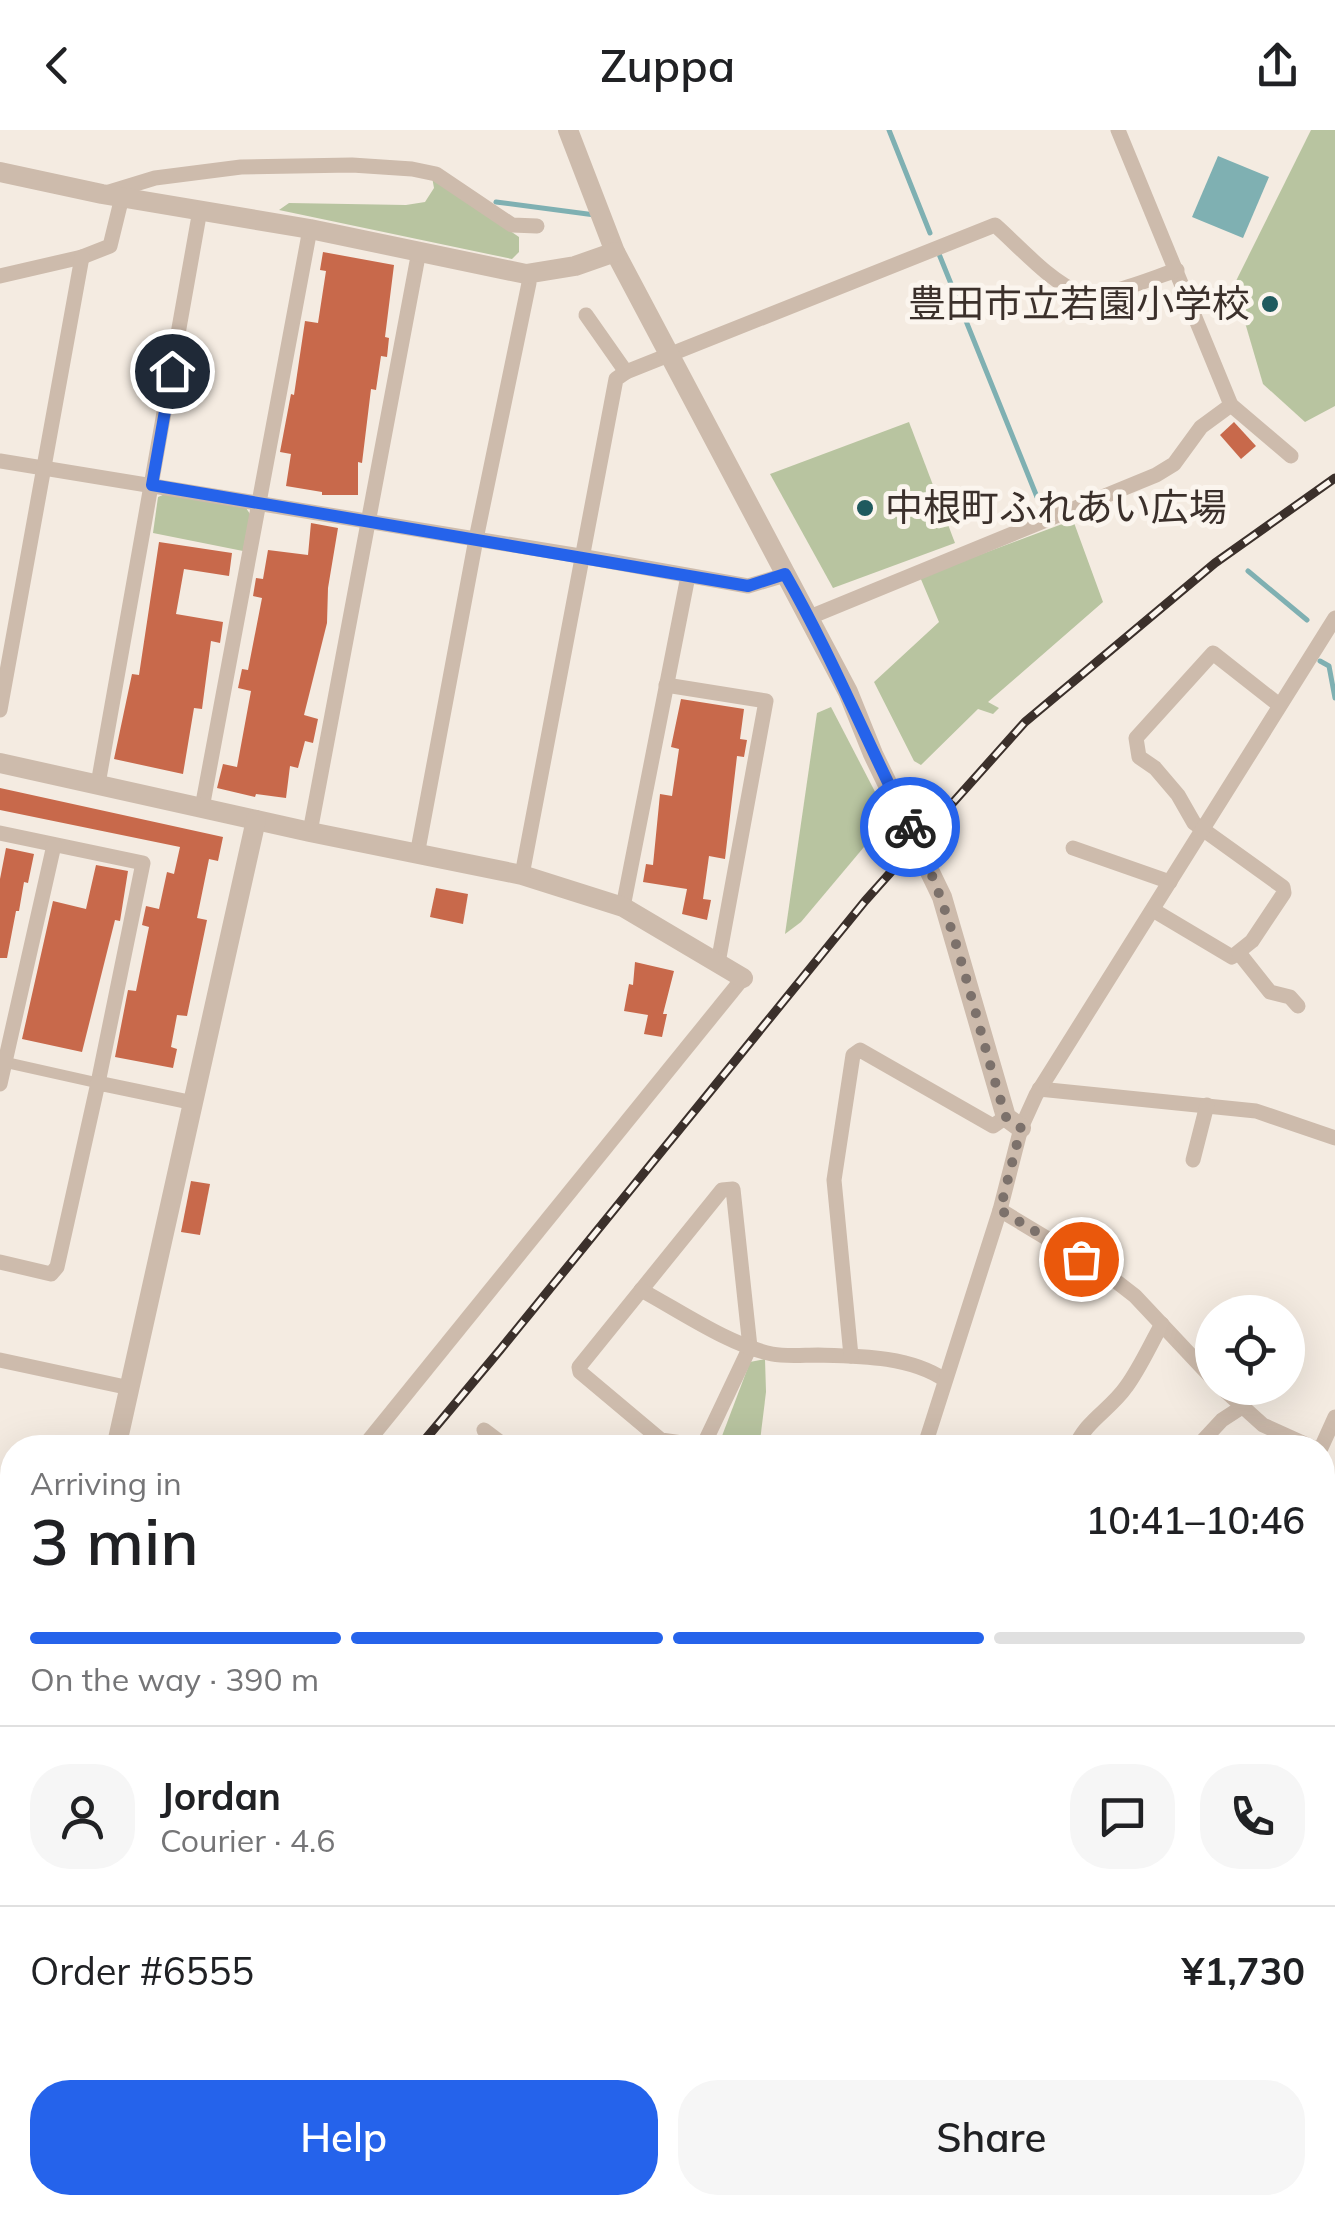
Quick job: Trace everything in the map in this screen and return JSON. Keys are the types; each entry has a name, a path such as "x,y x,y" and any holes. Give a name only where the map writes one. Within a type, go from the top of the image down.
{"street":[{"path":"568,130 615,252 810,617 942,896 1013,1123 1000,1210 928,1435"},
{"path":"1118,130 1232,405 1291,456"},
{"path":"112,196 155,178 242,167 412,168 436,174 512,225 537,226"},
{"path":"0,172 526,274 574,266 615,252"},
{"path":"0,276 82,257 110,246 112,196"},
{"path":"98,784 200,210"},
{"path":"522,875 616,380 626,372 995,225 1058,280 1082,294 1106,292 1177,270"},
{"path":"202,808 310,230"},
{"path":"310,832 419,251"},
{"path":"0,710 82,257"},
{"path":"417,855 476,539 530,283 526,274"},
{"path":"586,316 626,372"},
{"path":"810,617 1156,475 1174,464 1201,428 1232,405"},
{"path":"0,460 748,586 785,574"},
{"path":"623,906 688,576"},
{"path":"851,1356 834,1180 853,1054 860,1050 993,1126 1013,1123 1039,1089 1335,618"},
{"path":"1153,910 1227,957 1239,954 1252,941 1284,893 1283,887 1202,829 1155,768 1139,757 1136,738 1213,654 1279,705"},
{"path":"666,684 766,702 718,963"},
{"path":"0,763 522,875 623,906 743,978 373,1435"},
{"path":"119,1435 256,820"},
{"path":"0,833 143,863 57,1267 51,1274 0,1262"},
{"path":"0,1084 2,1061 54,845"},
{"path":"1074,848 1170,882"},
{"path":"1239,954 1270,992 1290,997 1298,1006"},
{"path":"2,1061 194,1103"},
{"path":"1039,1089 1256,1111 1335,1138"},
{"path":"1193,1160 1206,1105"},
{"path":"655,1435 578,1367 722,1190 733,1189 750,1347 708,1435"},
{"path":"1000,1210 1108,1275 1135,1296 1195,1360"},
{"path":"641,1290 750,1347 775,1355 851,1356 910,1364 945,1380"},
{"path":"1080,1435 1127,1386 1162,1324"},
{"path":"0,1360 130,1388"},
{"path":"1208,1435 1242,1407 1263,1425 1286,1435"},
{"path":"484,1430 491,1435"}],"green space":[{"path":"1311,130 1335,130 1335,406 1305,422 1263,384 1234,285"},
{"path":"432,177 519,237 519,252 512,259 279,210 289,203 425,202 434,188"},
{"name":"中根町ふれあい広場","path":"909,422 955,543 833,588 770,474"},
{"path":"165,494 246,508 250,514 243,551 153,533 158,497"},
{"path":"1073,520 1103,602 988,702 999,708 993,714 978,709 921,765 914,761 874,682 939,622 920,577"},
{"path":"831,707 885,811 885,822 801,922 785,934 817,713"},
{"path":"765,1359 761,1435 722,1435 750,1362"}],"water":[{"path":"1218,156 1269,177 1243,238 1192,217"}],"building":[{"path":"323,252 394,265 385,337 389,338 387,357 381,356 376,390 371,389 362,463 358,462 358,495 322,495 286,486 291,454 280,452 291,394 294,395 305,321 318,323 326,271 320,270"},
{"path":"1234,422 1256,446 1241,459 1220,435"},
{"path":"311,523 338,528 328,588 327,623 304,715 318,719 313,743 305,741 298,768 290,766 286,798 256,794 255,797 217,788 223,764 237,767 251,691 238,688 242,669 248,670 262,598 253,596 256,578 263,579 268,550 308,555"},
{"path":"159,542 232,553 229,576 184,569 176,614 223,622 220,643 211,641 202,709 194,708 183,774 114,759 132,674 139,675"},
{"path":"681,699 744,709 740,739 747,740 744,757 737,756 725,859 709,856 703,899 711,900 707,920 682,914 687,889 643,882 646,864 653,865 660,794 672,796 679,749 671,747"},
{"path":"0,788 223,837 218,861 209,859 197,918 207,920 187,1016 177,1015 171,1047 177,1049 173,1068 115,1057 128,990 136,991 149,927 142,925 146,906 159,909 167,872 174,874 180,847 0,810"},
{"path":"6,848 34,854 28,883 24,882 16,911 7,958 0,958 0,879"},
{"path":"96,865 128,871 120,921 115,920 82,1052 22,1039 53,901 86,909"},
{"path":"436,888 468,894 463,924 430,917"},
{"path":"635,962 674,971 663,1014 667,1014 662,1037 644,1034 648,1015 624,1011 629,984 633,985"},
{"path":"191,1181 210,1184 200,1235 181,1232"}],"waterway":[{"path":"889,130 930,233"},
{"path":"496,202 595,215"},
{"path":"939,254 1037,497"},
{"path":"1248,571 1307,620"},
{"path":"1320,661 1329,666 1335,698"}],"railway":[{"path":"429,1435 865,901 1025,722 1215,563 1335,478"}],"way so far":[{"path":"910,827 942,896 957,941 987,1060 1006,1117 1021,1128 1000,1210 1081,1259"}],"place":[{"name":"豊田市立若園小学校","path":"1270,304"},
{"name":"中根町ふれあい広場","path":"865,508"}],"route":[{"path":"172,371 152,485 748,586 785,574 848,692 910,827"}]}
